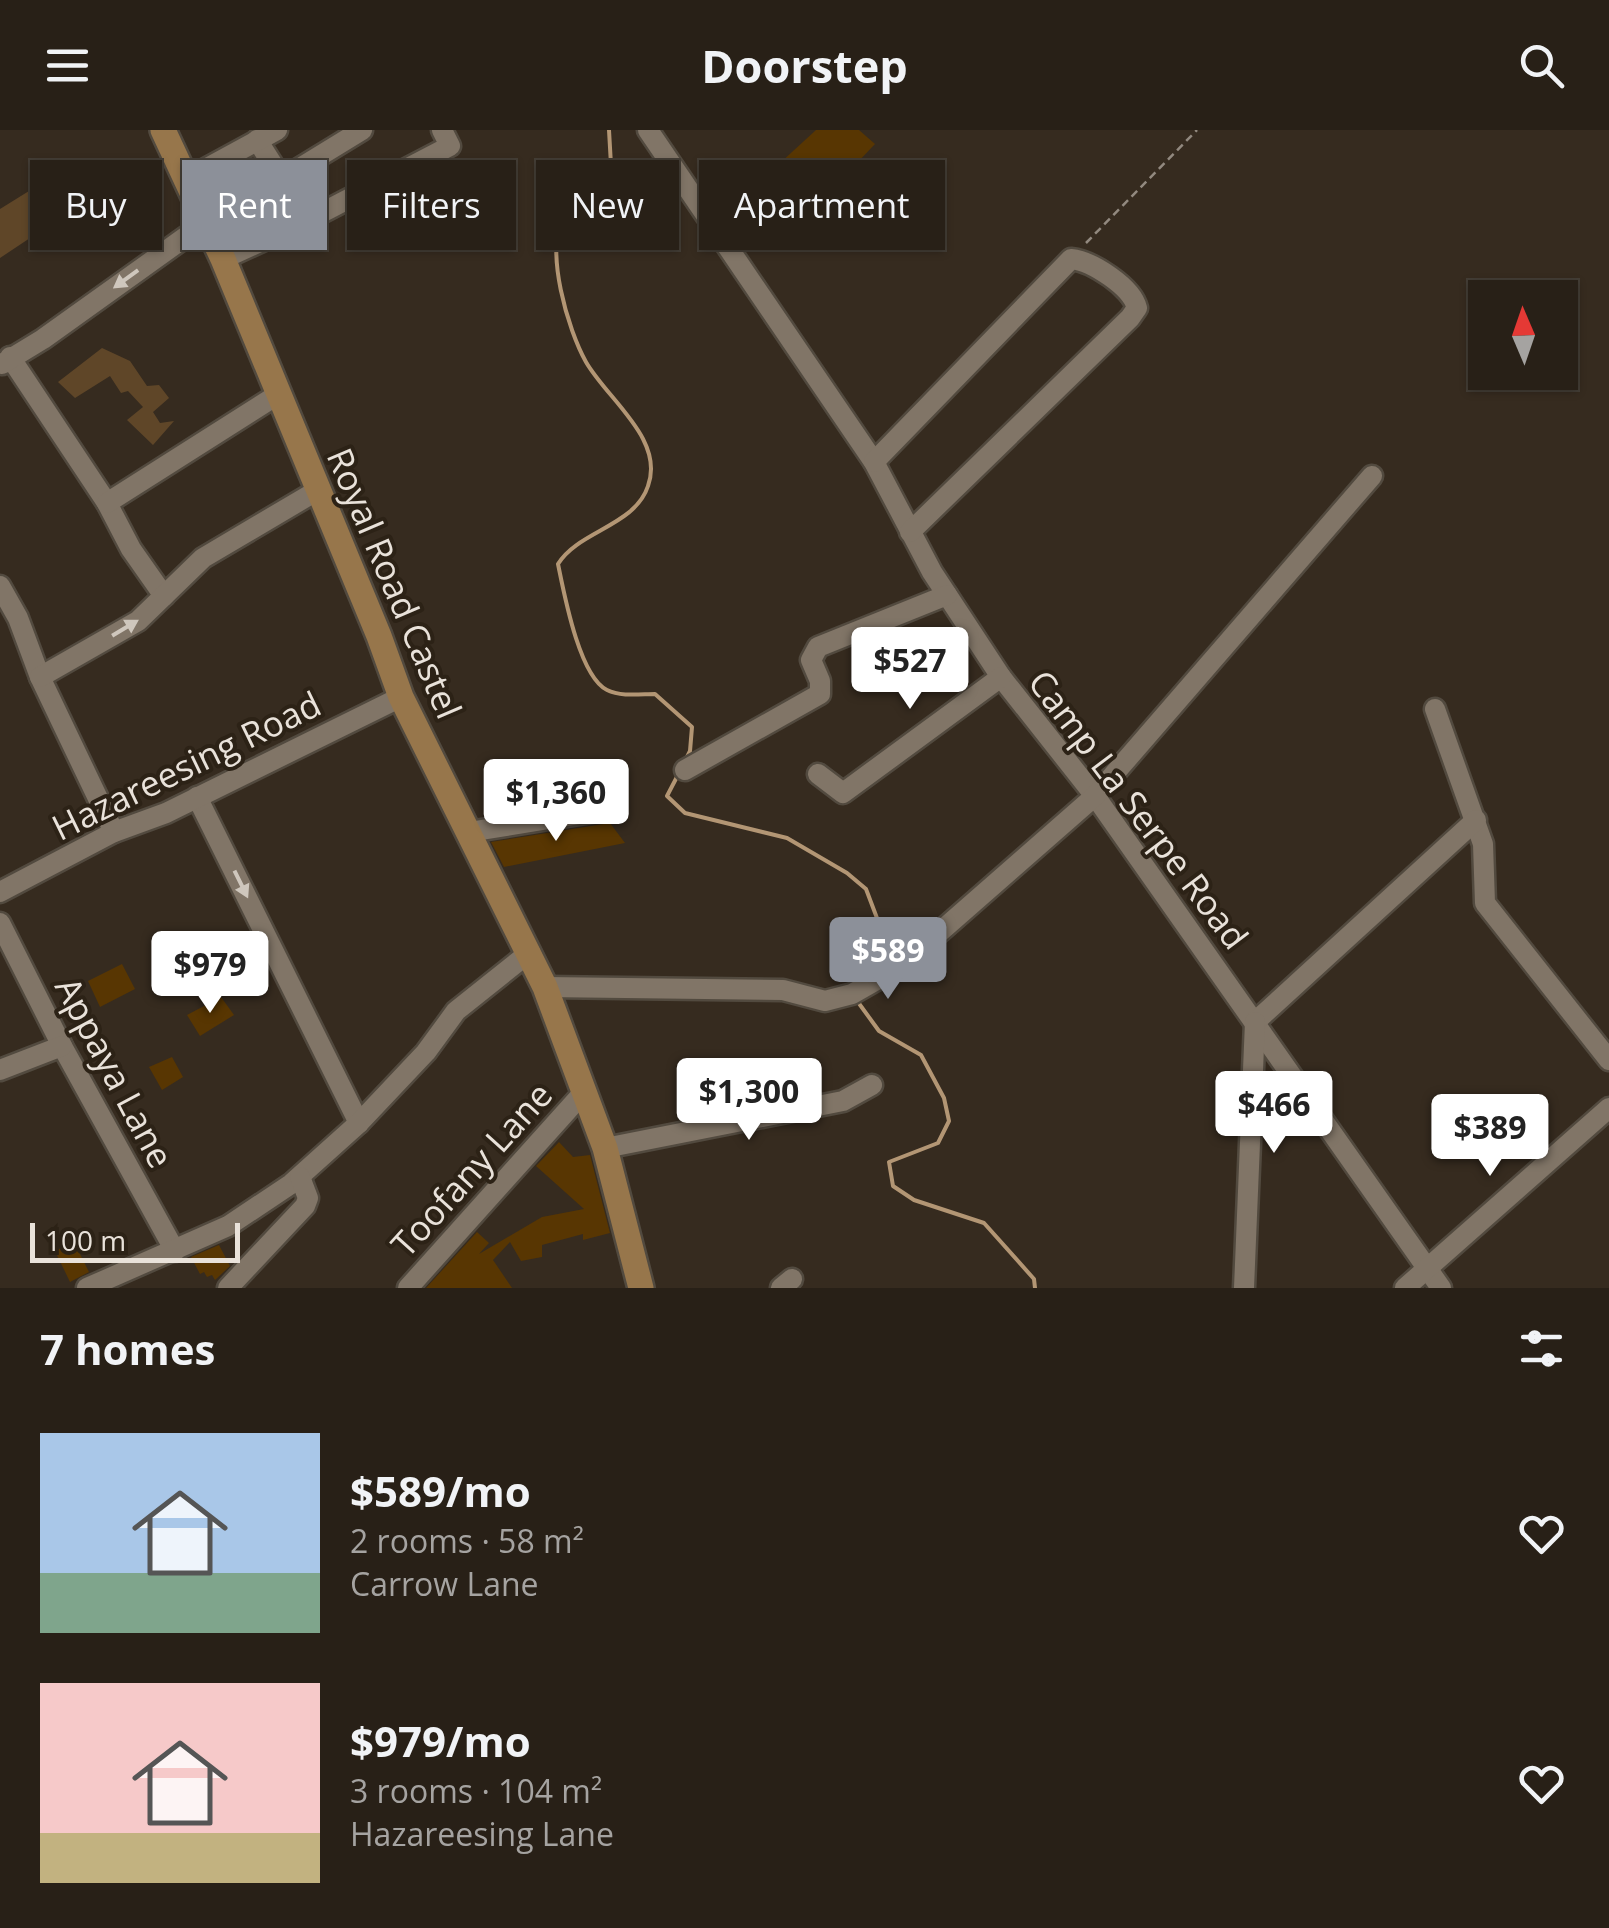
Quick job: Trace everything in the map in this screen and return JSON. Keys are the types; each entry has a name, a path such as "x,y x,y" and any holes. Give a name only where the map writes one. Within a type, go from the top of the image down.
{"main road":[{"name":"Royal Road Castel","path":"163,130 182,173"},
{"name":"Royal Road Castel","path":"219,250 401,697 545,987 605,1148 641,1288"}],"street":[{"path":"222,160 277,130"},
{"path":"313,160 362,130"},
{"path":"327,210 450,146 442,130"},
{"name":"Camp La Serpe Road","path":"648,130 874,462 947,595 1001,677 1095,796 1441,1288"},
{"path":"258,140 270,160"},
{"path":"164,596 131,549 107,503 5,362 182,239"},
{"path":"223,259 243,250"},
{"path":"874,462 1070,260 1087,264 1132,294 1136,310 910,532"},
{"path":"107,503 277,395"},
{"path":"545,987 783,990 825,1001 842,998 901,966 1095,796 1372,476"},
{"path":"40,677 138,621 203,558 318,490"},
{"path":"0,586 114,832"},
{"path":"685,770 820,694 820,681 811,660 818,647 947,595"},
{"path":"818,774 843,793 1001,677"},
{"name":"Hazareesing Road","path":"0,892 114,832 197,797 401,697"},
{"path":"1435,709 1483,844 1484,903 1609,1060"},
{"path":"197,797 359,1123"},
{"path":"470,832 610,809"},
{"path":"1244,1288 1255,1022 1476,820"},
{"name":"Appaya Lane","path":"0,923 62,1046 175,1251"},
{"path":"86,1288 228,1226 300,1177 359,1123 426,1052 456,1011 530,952"},
{"path":"0,1070 62,1046"},
{"path":"605,1148 844,1101 872,1085"},
{"name":"Toofany Lane","path":"408,1288 584,1093"},
{"path":"1405,1288 1609,1108"},
{"path":"228,1288 305,1206 308,1198 300,1177"}],"path":[{"path":"1070,260 1197,130"}],"shaded area":[{"path":"30,190 30,238 0,258 0,209"},
{"path":"102,348 130,361 147,386 159,385 169,398 153,412 160,423 174,421 153,445 127,420 143,407 128,391 121,393 110,376 75,398 58,382"}],"building":[{"path":"816,130 859,130 875,144 860,160 783,160"},
{"path":"610,823 625,843 504,867 491,842"},
{"path":"122,964 135,989 100,1007 88,981"},
{"path":"221,997 234,1015 200,1036 187,1015"},
{"path":"172,1057 183,1077 162,1090 149,1067"},
{"path":"559,1142 573,1157 590,1155 610,1233 583,1240 583,1234 542,1245 542,1257 521,1261 510,1242 493,1260 512,1288 426,1288 477,1232 489,1243 479,1254 542,1217 584,1209 536,1166"},
{"path":"74,1242 89,1272 70,1282 55,1251"},
{"path":"219,1245 230,1266 215,1280 212,1275 200,1274 191,1257"}],"waterway":[{"path":"609,130 611,165 564,216 558,231 557,269 579,348 595,376 641,436 651,469 648,486 631,510 579,544 558,564 574,633 597,682 613,692 655,694 692,727 686,759"},
{"path":"680,771 667,796 685,813 787,838 847,873 866,889 883,934 869,955 848,969 851,985"},
{"path":"855,998 879,1031 921,1055 944,1098 949,1121 938,1143 889,1162 893,1186 914,1200 984,1223 1034,1279 1035,1288"}]}
